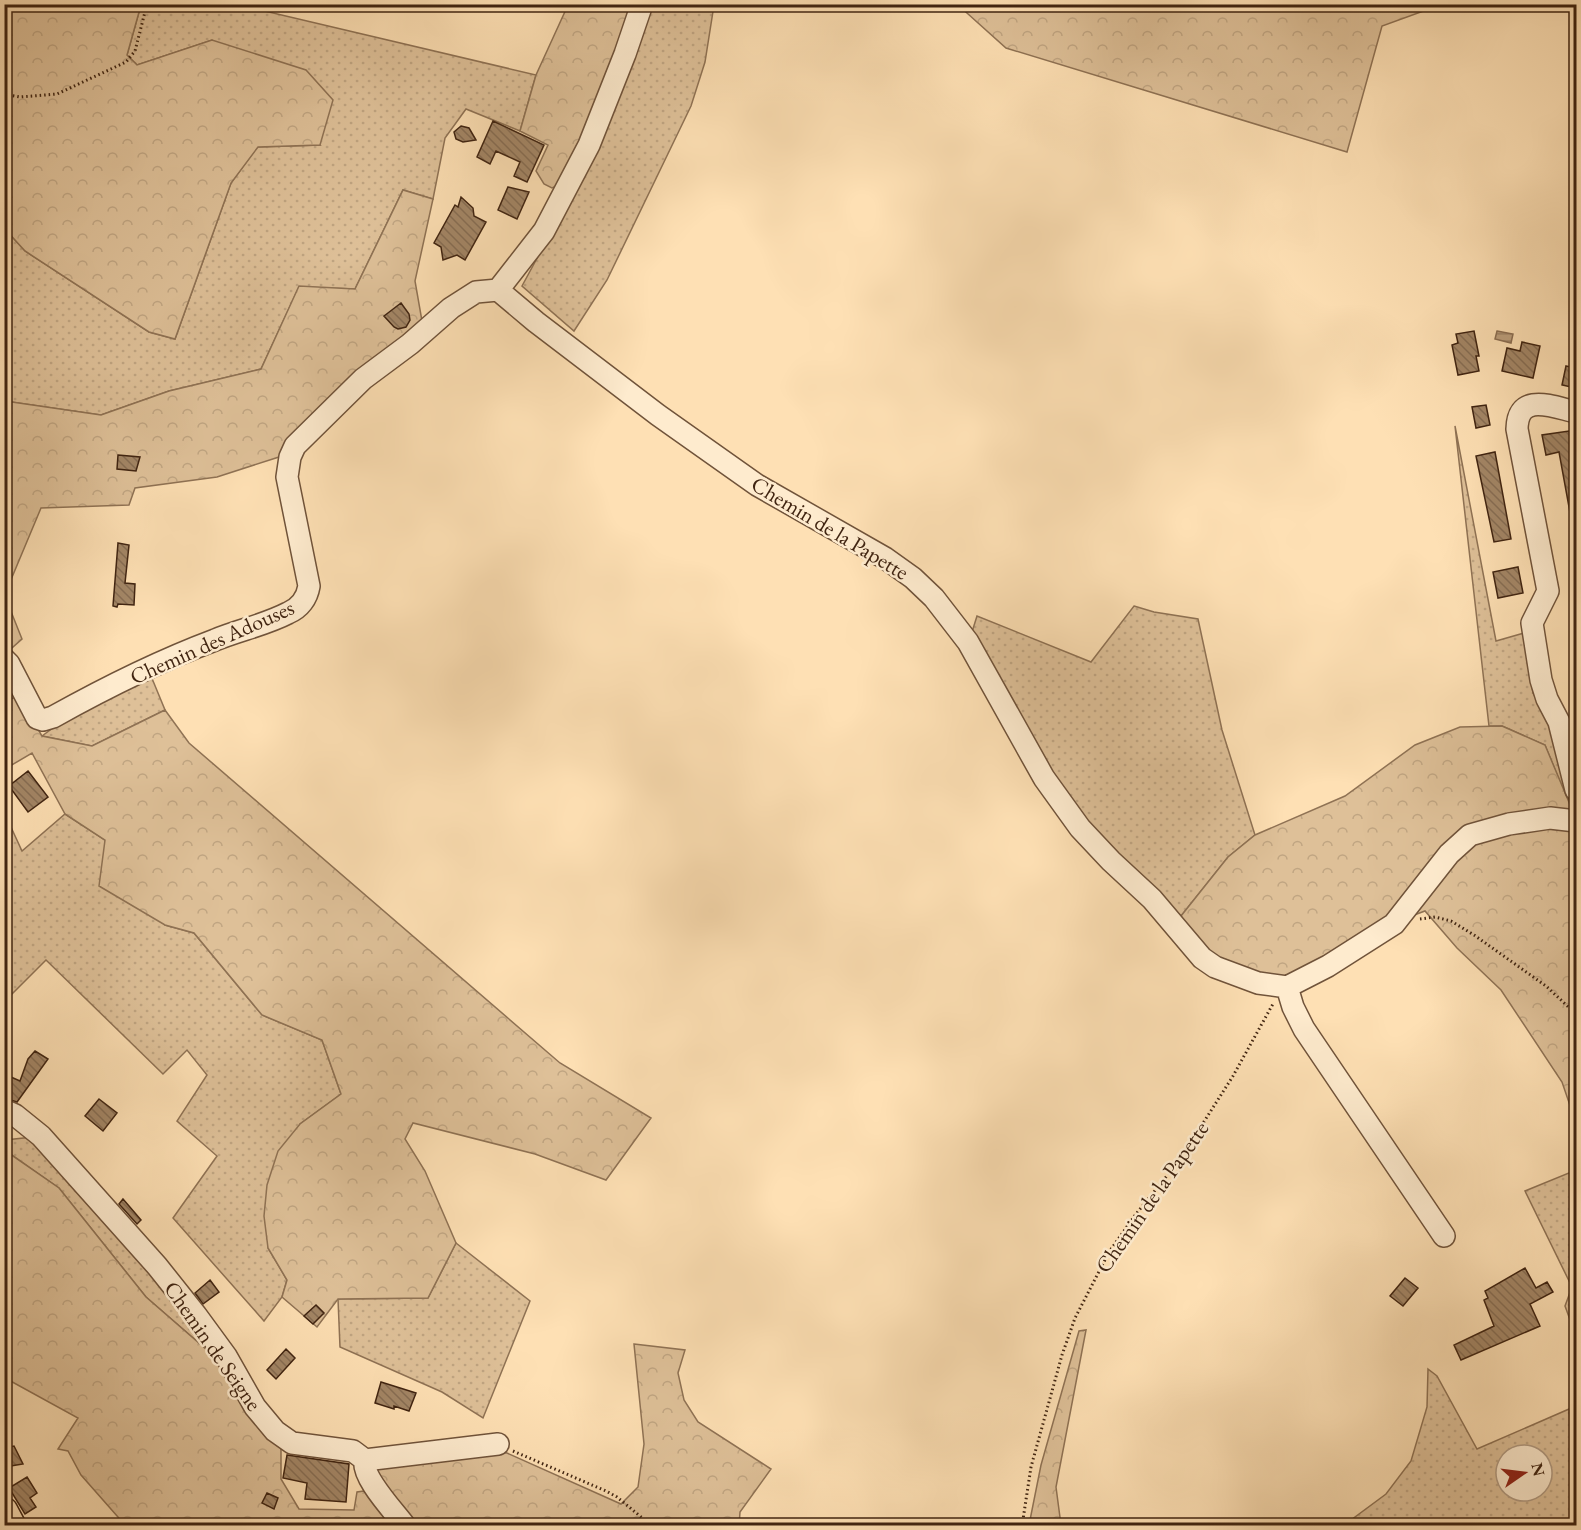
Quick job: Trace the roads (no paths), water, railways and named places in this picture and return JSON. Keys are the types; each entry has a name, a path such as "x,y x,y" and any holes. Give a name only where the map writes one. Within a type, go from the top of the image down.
{"main road":[{"path":"4,1511 12,1526"}],"street":[{"path":"494,290 544,231 584,154 625,54 642,4"},
{"name":"Chemin des Adouses","path":"4,659 37,718 43,720 121,681 213,640 289,613 300,605 308,595 309,585 287,477 290,458 295,446 363,379 410,344 451,308 476,292 494,290"},
{"name":"Chemin de la Papette","path":"494,290 658,415 757,485 885,558 913,578 934,598 968,642 1044,778 1080,828 1152,899 1202,958 1215,967 1258,983 1287,987"},
{"path":"1576,412 1536,404 1521,410 1517,420 1548,591 1532,623 1541,680 1546,699 1559,722 1576,790"},
{"path":"1444,1236 1304,1029 1287,987 1328,966 1394,924 1449,854 1470,835 1509,824 1550,818 1576,821"},
{"name":"Chemin de Seigne","path":"4,1110 28,1124 41,1136 158,1266 208,1331 255,1407 275,1431 292,1443 353,1451 365,1460"},
{"path":"405,1526 368,1476 363,1467 365,1460 498,1444"}]}
